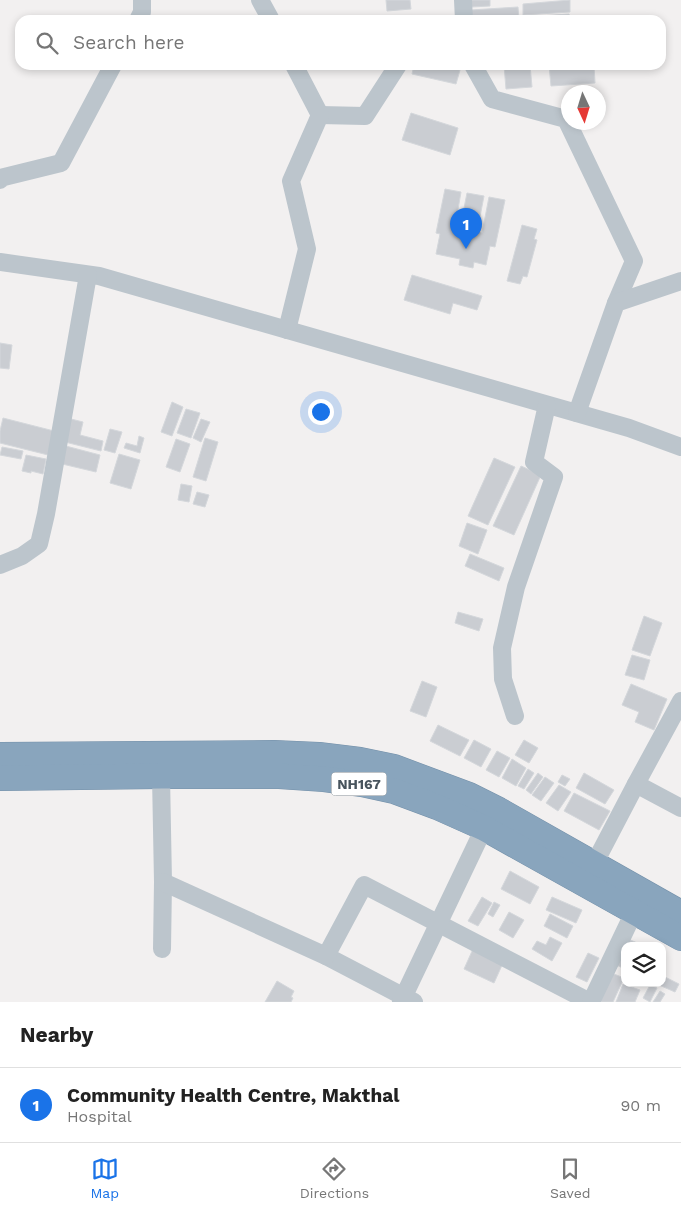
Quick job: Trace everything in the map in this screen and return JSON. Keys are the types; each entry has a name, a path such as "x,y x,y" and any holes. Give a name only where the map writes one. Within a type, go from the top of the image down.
{"highway":[{"name":"NH167","path":"0,754 319,755 360,760 394,767 469,795 499,810 589,874 634,912 681,938"},
{"name":"NH167","path":"0,778 279,776 362,784 394,791 437,807 681,913"}],"street":[{"path":"140,15 142,0"},
{"path":"260,0 268,15"},
{"path":"463,0 464,15"},
{"path":"0,180 0,178 61,163 110,70"},
{"path":"297,70 320,115"},
{"path":"320,115 365,116 395,70"},
{"path":"476,70 492,98 566,119 634,261 616,303 577,413"},
{"path":"287,330 307,249 291,181 320,115"},
{"path":"0,262 99,276 629,428 681,447"},
{"path":"0,565 22,556 39,544 46,514 88,275"},
{"path":"616,303 681,281"},
{"path":"515,716 503,679 502,648 516,587 554,477 534,462 547,405"},
{"path":"589,874 681,701"},
{"path":"161,776 162,949"},
{"path":"636,784 681,808"},
{"path":"163,882 326,956 406,1000 484,828"},
{"path":"326,956 364,885 591,1002 634,912"}],"building":[{"path":"386,0 410,0 411,9 387,11"},
{"path":"470,0 490,0 490,6 471,7"},
{"path":"570,0 570,12 523,15 523,4"},
{"path":"518,7 519,15 472,15 471,10"},
{"path":"413,70 460,70 456,84 412,74"},
{"path":"504,70 530,70 532,87 506,89"},
{"path":"549,70 594,70 595,83 551,86"},
{"path":"411,113 458,128 450,155 402,140"},
{"path":"445,189 461,192 455,227 460,228 467,193 484,196 477,232 482,233 489,197 505,200 495,247 490,246 486,265 474,262 473,268 459,265 460,259 436,254 440,234 436,233"},
{"path":"522,225 537,229 534,239 537,240 527,277 523,276 520,284 507,281"},
{"path":"412,275 482,296 477,310 453,303 450,314 404,300"},
{"path":"0,343 12,345 9,369 0,368"},
{"path":"172,402 183,407 172,436 161,432"},
{"path":"186,409 200,413 191,438 177,433"},
{"path":"3,418 54,431 48,455 0,443"},
{"path":"71,419 83,422 80,435 103,441 101,451 65,442"},
{"path":"201,419 210,422 201,442 193,438"},
{"path":"110,429 122,432 115,453 104,450"},
{"path":"139,436 144,438 140,453 124,448 126,443 137,446"},
{"path":"205,438 218,442 206,481 193,477"},
{"path":"176,439 190,444 180,472 166,467"},
{"path":"62,445 100,455 96,472 58,463"},
{"path":"2,447 23,451 21,459 0,455"},
{"path":"119,454 140,460 131,489 110,483"},
{"path":"26,455 46,459 43,474 22,471"},
{"path":"494,458 515,467 488,525 468,516"},
{"path":"521,466 541,475 514,535 493,526"},
{"path":"181,484 192,486 189,502 178,500"},
{"path":"197,492 209,495 205,507 193,504"},
{"path":"467,523 487,530 478,554 459,546"},
{"path":"470,554 504,568 499,581 465,566"},
{"path":"458,612 483,619 479,631 455,623"},
{"path":"644,616 662,623 650,656 632,650"},
{"path":"632,655 650,660 644,680 625,675"},
{"path":"422,681 437,687 426,717 410,711"},
{"path":"631,684 667,699 654,730 635,722 639,712 622,705"},
{"path":"438,725 469,740 460,756 430,741"},
{"path":"474,740 491,749 481,767 464,758"},
{"path":"524,740 538,748 529,763 515,755"},
{"path":"497,751 510,758 499,777 486,770"},
{"path":"512,759 526,768 516,786 502,778"},
{"path":"528,769 534,773 524,789 518,786"},
{"path":"538,773 543,777 531,794 526,790"},
{"path":"584,773 614,790 605,804 576,788"},
{"path":"562,775 570,779 565,786 558,782"},
{"path":"545,777 554,783 541,801 532,795"},
{"path":"559,785 571,792 558,811 546,803"},
{"path":"574,793 610,811 599,830 564,811"},
{"path":"510,871 539,887 530,904 501,889"},
{"path":"482,897 492,903 478,926 468,921"},
{"path":"552,897 582,910 576,923 546,910"},
{"path":"494,902 500,905 493,917 488,914"},
{"path":"509,912 524,920 513,938 499,930"},
{"path":"550,914 573,926 567,938 544,926"},
{"path":"550,937 562,943 552,961 532,949 537,941 546,945"},
{"path":"626,938 635,942 624,942"},
{"path":"473,949 503,963 494,983 464,969"},
{"path":"621,949 621,967 614,964"},
{"path":"588,953 599,958 587,982 576,977"},
{"path":"609,972 621,977 621,985 613,1002 597,1000"},
{"path":"666,978 679,984 675,992 664,987 666,987"},
{"path":"277,981 294,991 291,1002 265,1002"},
{"path":"622,987 632,987 640,990 635,1002 616,1002"},
{"path":"649,987 657,988 650,1002 643,998"},
{"path":"660,991 665,994 660,1002 653,1002"}],"place":[{"name":"Community Health Centre, Makthal","path":"466,249"}]}
